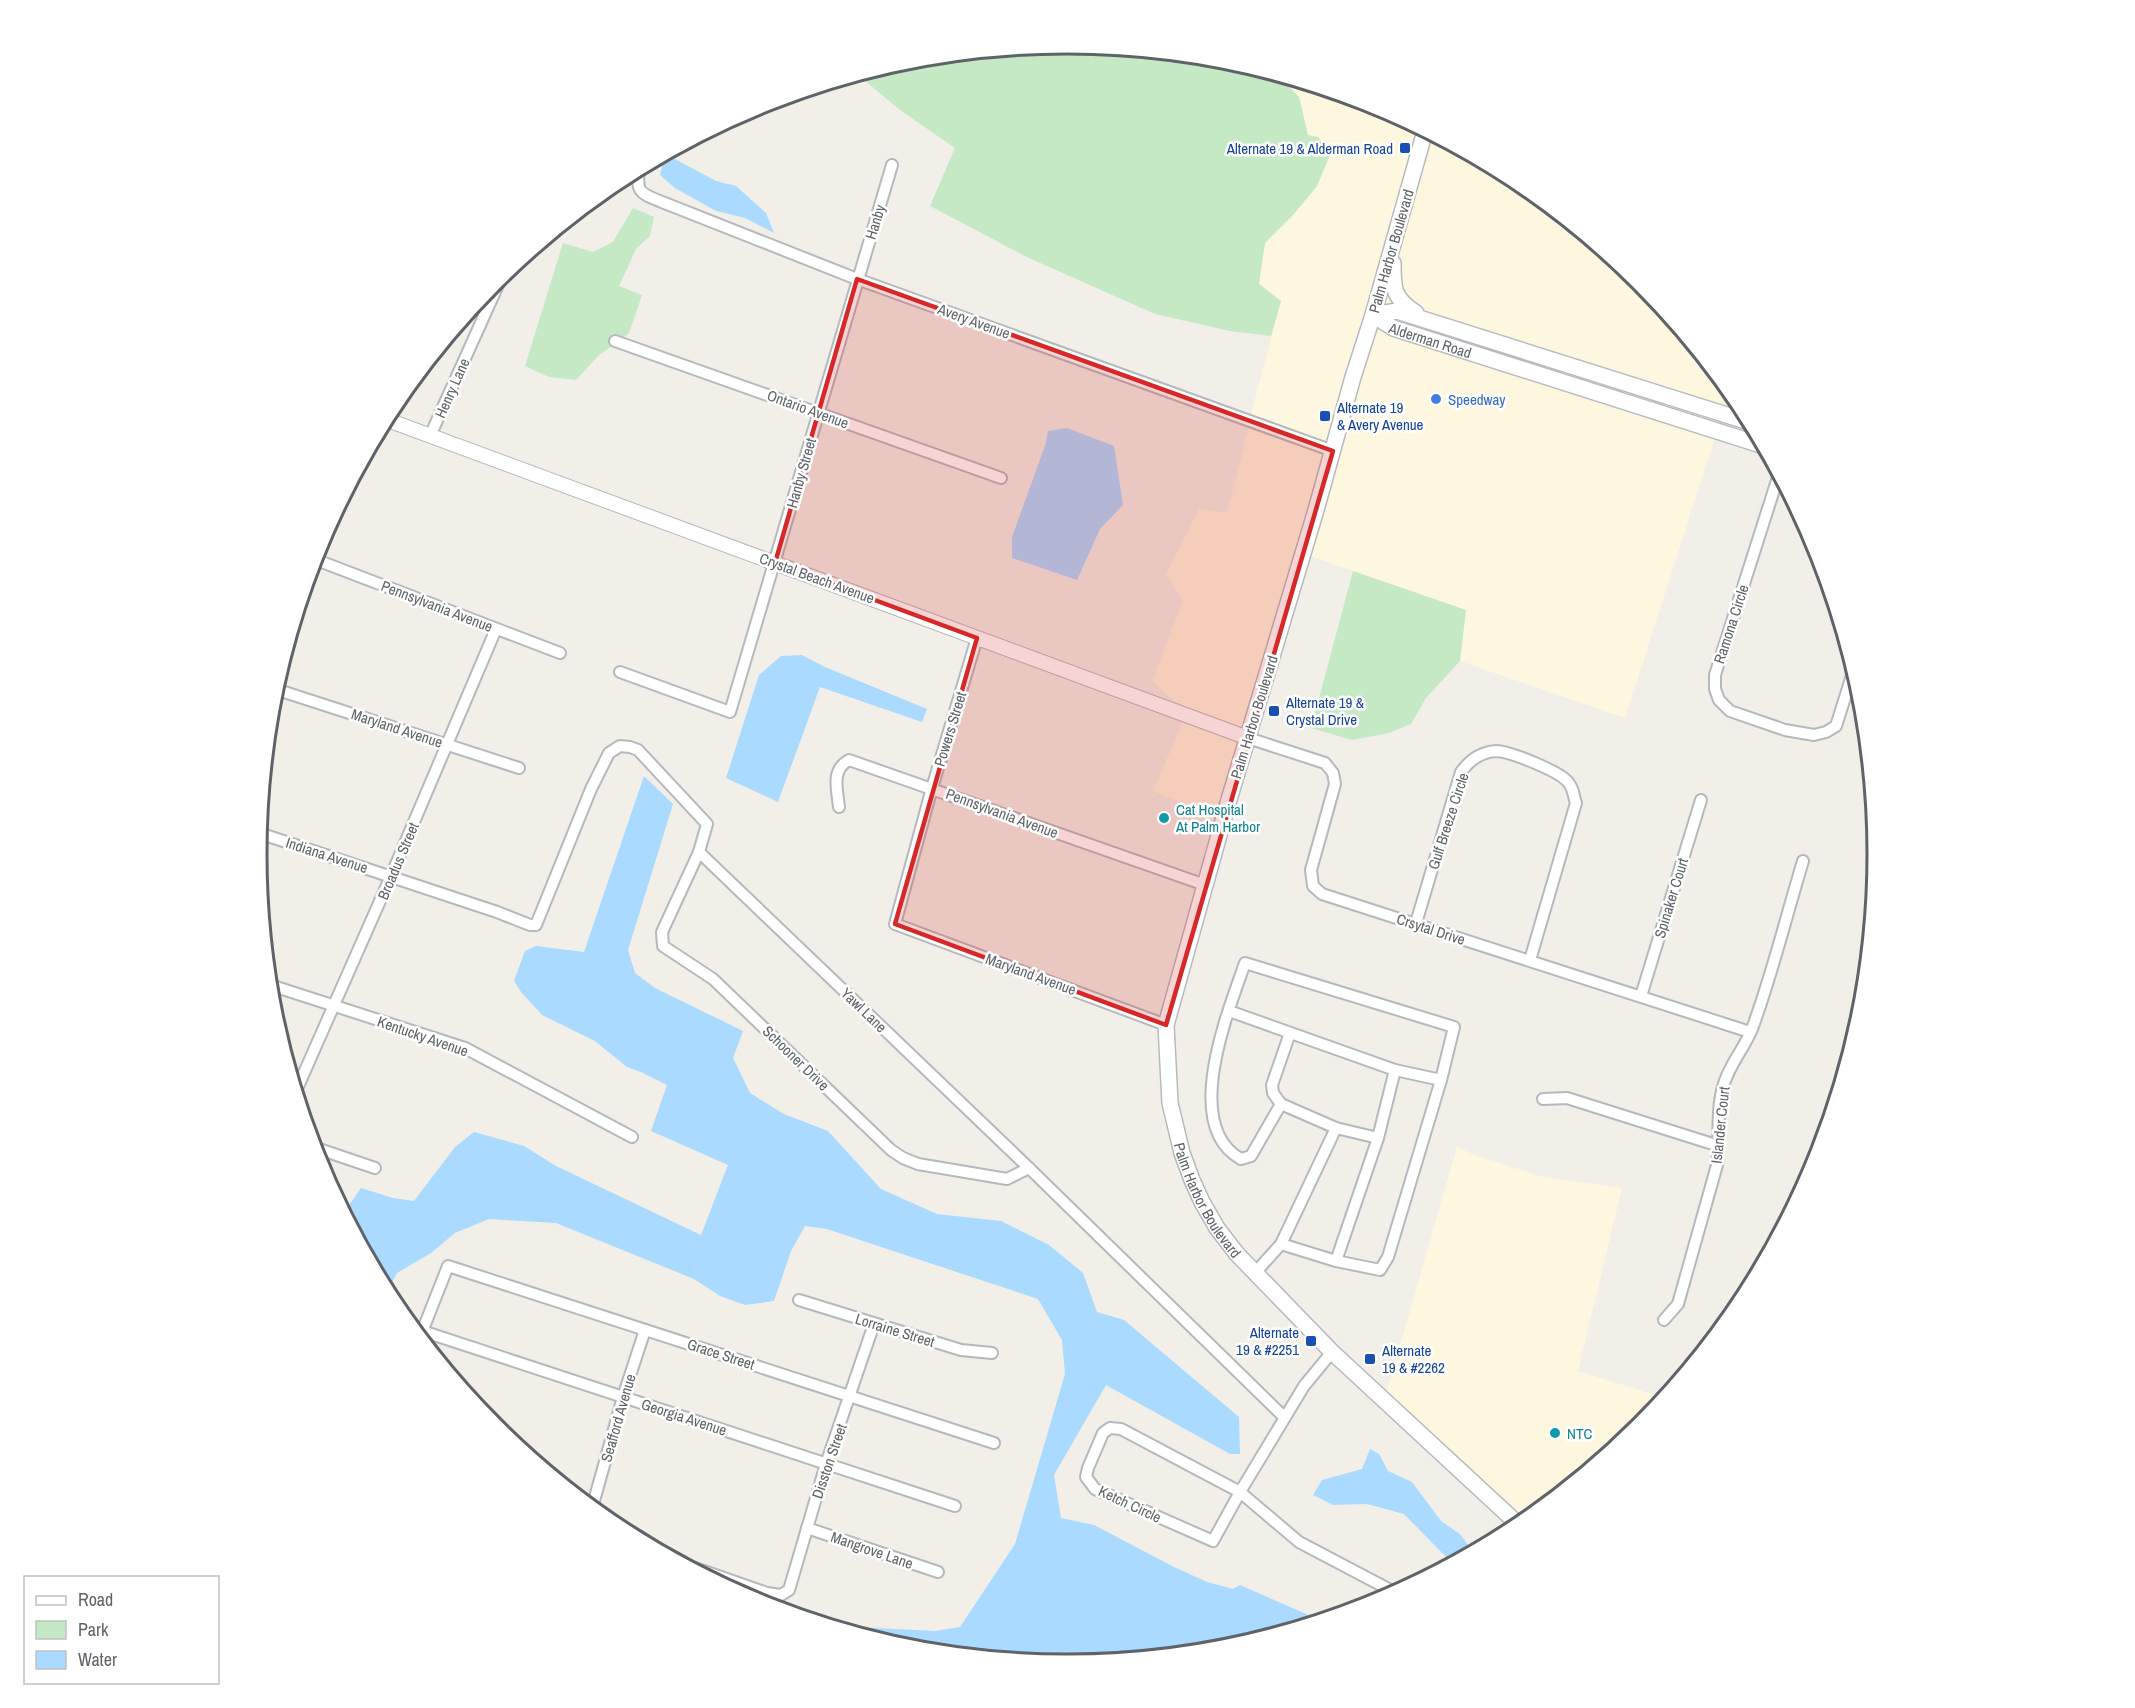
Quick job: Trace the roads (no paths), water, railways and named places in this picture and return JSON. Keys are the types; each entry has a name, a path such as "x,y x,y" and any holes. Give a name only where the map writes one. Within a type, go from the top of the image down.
{"main road":[{"name":"Palm Harbor Boulevard","path":"1332,1352 1254,1274 1217,1228 1202,1202 1182,1153 1170,1103 1166,1025 1204,885 1423,138"},
{"path":"1393,246 1393,285 1397,297 1402,304 1426,320"},
{"name":"Alderman Road","path":"1373,315 1397,311 1738,419"},
{"name":"Alderman Road","path":"1373,315 1393,328 1753,442"},
{"path":"1332,1352 1512,1519"}],"street":[{"name":"Hanby","path":"857,279 892,165"},
{"name":"Avery Avenue","path":"638,180 637,186 642,194 857,279 1333,451"},
{"name":"Hanby Street","path":"775,563 857,279"},
{"name":"Henry Lane","path":"430,436 492,299"},
{"name":"Ontario Avenue","path":"615,340 1001,478"},
{"name":"Crystal Beach Avenue","path":"394,422 1248,738"},
{"name":"Ramona Circle","path":"1776,483 1715,675 1715,689 1719,700 1730,711 1785,730 1814,735 1836,726 1849,685"},
{"name":"Pennsylvania Avenue","path":"323,562 560,653"},
{"path":"620,672 730,712 775,563"},
{"name":"Broadus Street","path":"301,1080 496,629"},
{"name":"Powers Street","path":"895,924 932,788 977,638"},
{"name":"Maryland Avenue","path":"284,692 519,768"},
{"name":"Crsytal Drive","path":"1248,738 1325,763 1333,773 1335,784 1311,870 1313,886 1322,894 1750,1032"},
{"name":"Indiana Avenue","path":"268,836 536,926 591,789 609,753 620,746 638,750 707,824 699,852"},
{"name":"Gulf Breeze Circle","path":"1416,923 1461,772 1467,764 1475,758 1497,751 1541,765 1556,771 1566,780 1574,790 1576,803 1530,960"},
{"name":"Pennsylvania Avenue","path":"839,807 836,776 841,764 849,760 1204,885"},
{"name":"Spinaker Court","path":"1641,996 1701,800"},
{"name":"Schooner Drive","path":"699,852 662,932 663,946 713,979 891,1150 903,1158 918,1164 1007,1179 1029,1168"},
{"name":"Yawl Lane","path":"699,852 1029,1168 1284,1417"},
{"name":"Islander Court","path":"1664,1320 1678,1304 1717,1165 1723,1085 1734,1059 1750,1032 1803,861"},
{"name":"Maryland Avenue","path":"895,924 1166,1025"},
{"path":"1281,1104 1251,1156 1241,1159 1232,1154 1220,1140 1211,1110 1214,1067 1245,963 1454,1027 1441,1080 1388,1257 1380,1270 1336,1261 1281,1244"},
{"name":"Kentucky Avenue","path":"279,988 465,1048 632,1137"},
{"path":"1229,1011 1395,1070 1441,1080"},
{"path":"1290,1033 1272,1085 1273,1094 1281,1104 1336,1128 1378,1138"},
{"path":"1336,1261 1378,1138 1395,1070"},
{"path":"1543,1099 1567,1098 1719,1146"},
{"path":"1254,1274 1281,1244 1336,1128"},
{"path":"325,1151 375,1168"},
{"name":"Grace Street","path":"421,1325 448,1266 994,1443"},
{"name":"Lorraine Street","path":"799,1300 961,1350 992,1353"},
{"name":"Disston Street","path":"743,1585 767,1593 781,1594 789,1590 826,1464 874,1324"},
{"name":"Seafford Avenue","path":"594,1499 622,1397 645,1330"},
{"name":"Georgia Avenue","path":"429,1336 955,1506"},
{"name":"Ketch Circle","path":"1240,1492 1121,1429 1110,1428 1103,1433 1086,1477 1095,1489 1212,1541 1284,1417 1304,1386 1332,1352"},
{"path":"1240,1492 1299,1542 1386,1588"},
{"name":"Mangrove Lane","path":"807,1528 938,1572"}],"water":[{"path":"673,158 716,181 736,186 766,213 774,233 745,218 716,211 675,188 660,175 662,164"},
{"path":"1067,428 1114,446 1123,505 1100,529 1077,580 1012,558 1012,537 1046,443 1048,431"},
{"path":"802,655 825,667 927,709 922,722 820,687 778,802 726,778 759,675 781,656"},
{"path":"644,776 673,804 628,950 635,973 655,988 743,1031 733,1058 750,1093 784,1114 828,1131 881,1189 937,1214 1001,1221 1049,1245 1083,1273 1097,1312 1124,1320 1239,1417 1240,1454 1230,1454 1106,1385 1054,1475 1061,1518 1094,1525 1207,1582 1233,1589 1240,1585 1311,1616 1224,1639 1120,1652 1068,1654 963,1647 911,1639 862,1627 935,1631 960,1627 1015,1544 1065,1374 1062,1340 1038,1299 827,1229 805,1226 791,1251 774,1301 745,1305 720,1296 694,1279 556,1223 489,1219 455,1233 431,1253 397,1273 392,1282 349,1205 361,1188 393,1198 414,1201 455,1147 474,1132 524,1146 556,1166 701,1235 728,1165 651,1131 667,1085 627,1067 595,1041 542,1015 514,981 525,951 536,946 584,952"},
{"path":"1370,1449 1379,1454 1388,1471 1412,1482 1441,1521 1460,1534 1469,1546 1447,1558 1404,1514 1367,1504 1333,1505 1313,1495 1322,1480 1362,1469"}],"place":[{"name":"Alternate 19 & Alderman Road","path":"1405,148"},
{"name":"Speedway","path":"1436,399"},
{"name":"Alternate 19 & Avery Avenue","path":"1325,416"},
{"name":"Alternate 19 & Crystal Drive","path":"1274,711"},
{"name":"Cat Hospital At Palm Harbor","path":"1164,818"},
{"name":"Alternate 19 & #2251","path":"1311,1341"},
{"name":"Alternate 19 & #2262","path":"1370,1359"},
{"name":"NTC","path":"1555,1433"}]}
